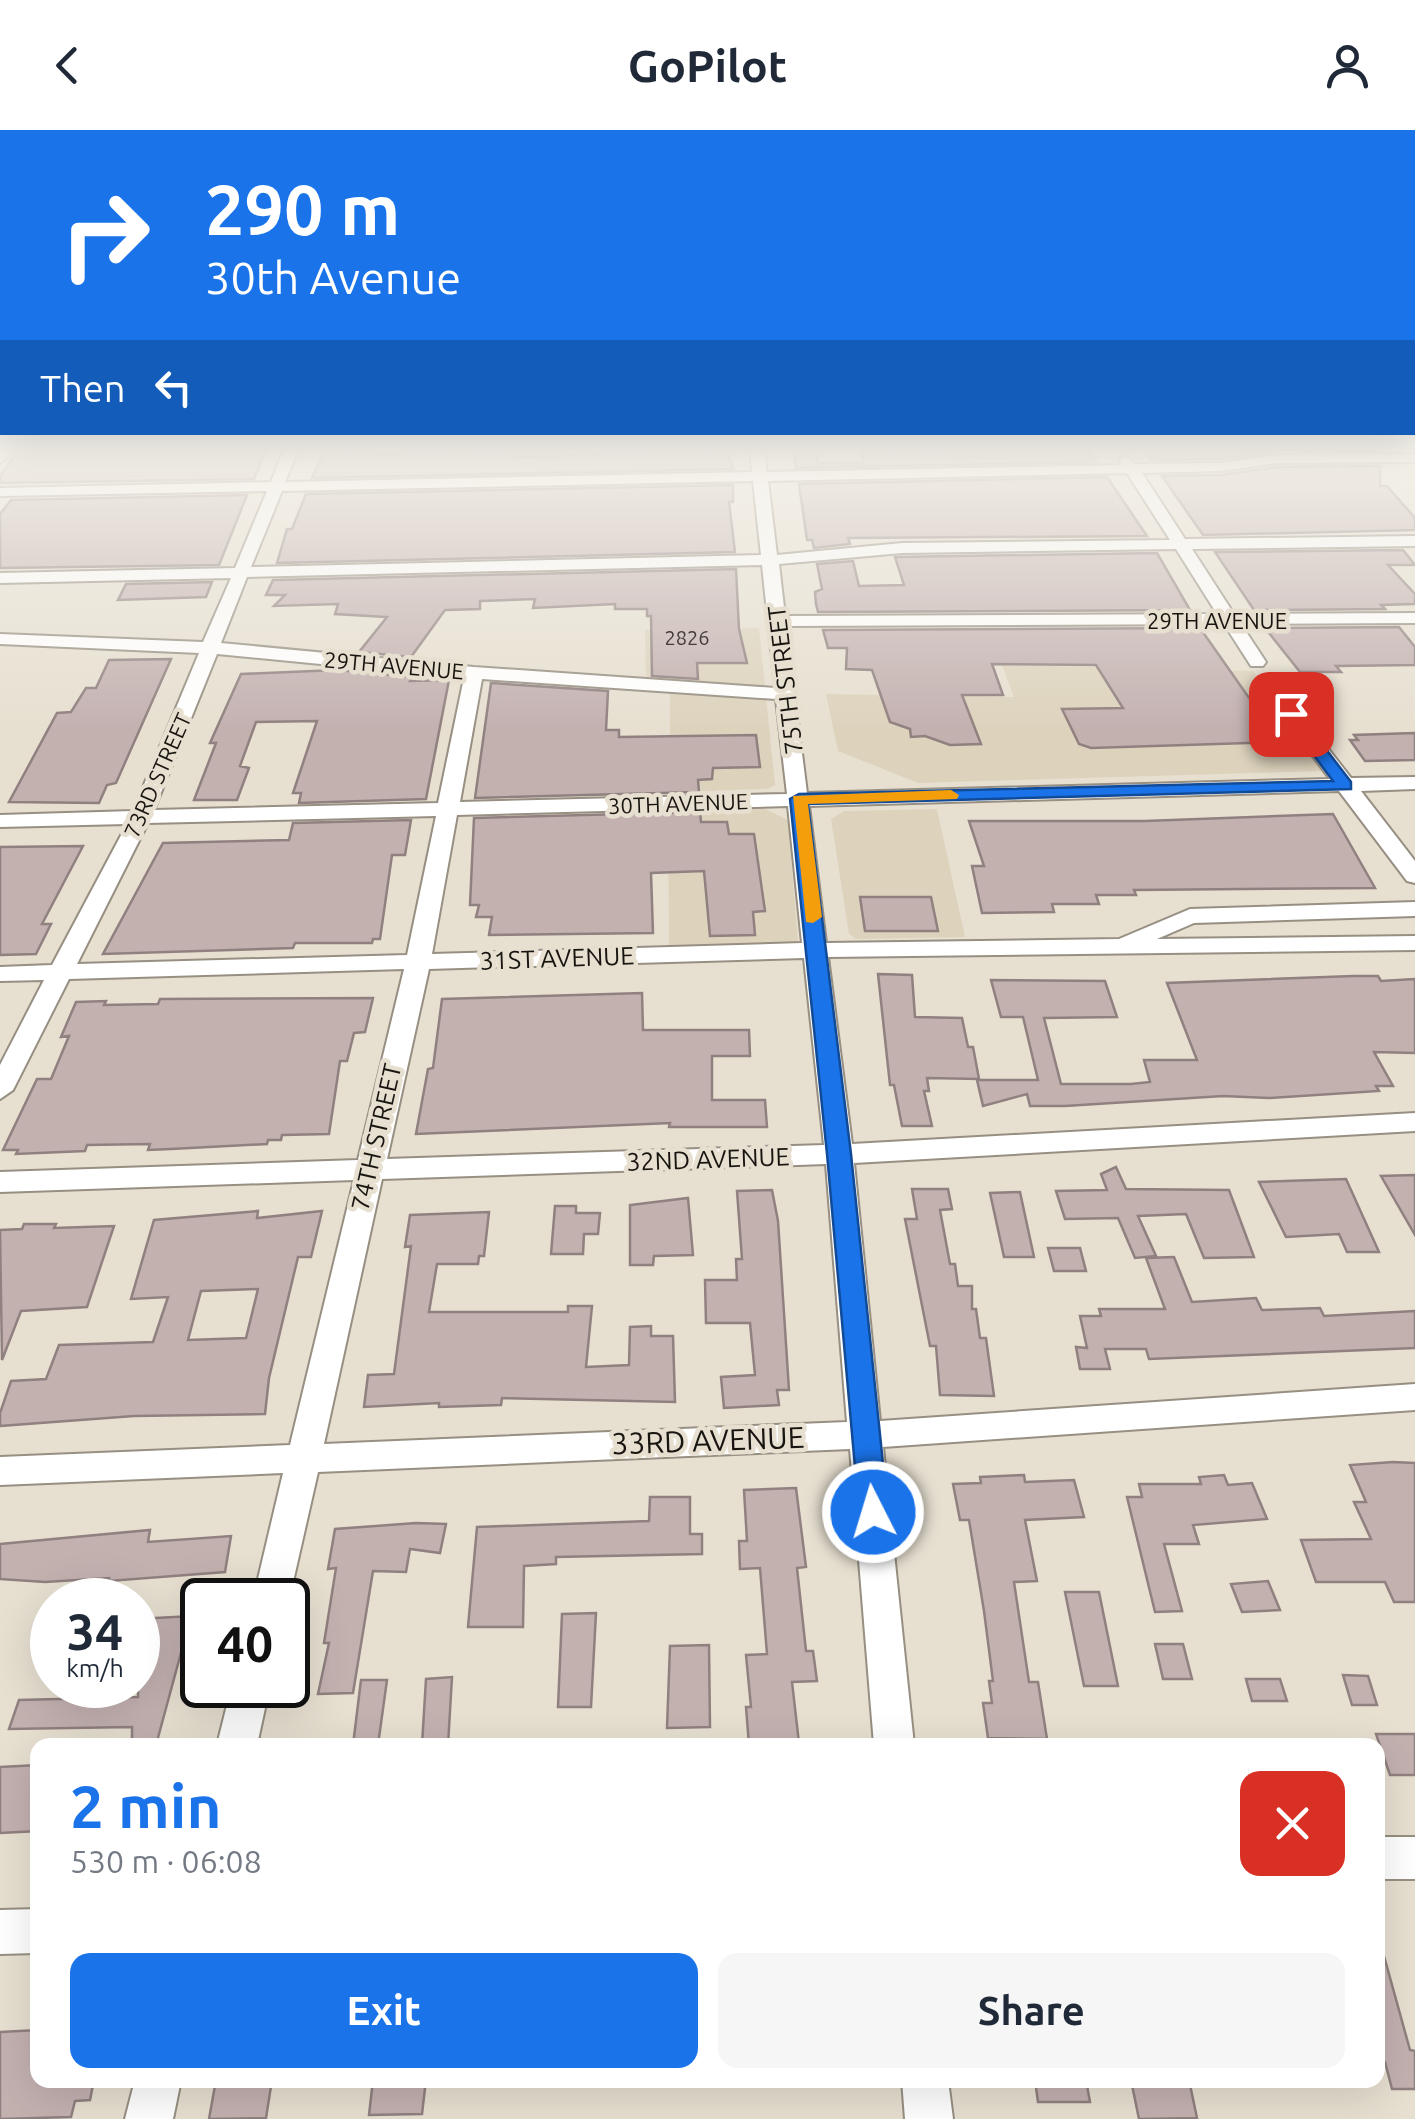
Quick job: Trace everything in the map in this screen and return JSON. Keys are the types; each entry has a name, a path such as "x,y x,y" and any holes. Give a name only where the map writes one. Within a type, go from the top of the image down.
{"street":[{"name":"73RD STREET","path":"0,1090 140,817 254,543"},
{"name":"75TH STREET","path":"769,543 839,1154 893,1738"},
{"path":"0,578 771,560 902,548 1318,543"},
{"path":"1178,544 1257,662"},
{"name":"29TH AVENUE","path":"778,621 1415,618"},
{"name":"29TH AVENUE","path":"0,639 212,648 474,673 787,694"},
{"name":"74TH STREET","path":"276,1578 418,962 474,673"},
{"path":"1291,714 1415,876"},
{"name":"30TH AVENUE","path":"0,820 1415,784"},
{"name":"31ST AVENUE","path":"1114,949 1190,916 1415,908"},
{"name":"31ST AVENUE","path":"0,974 816,950 1415,943"},
{"name":"32ND AVENUE","path":"0,1182 839,1154 1415,1122"},
{"name":"33RD AVENUE","path":"0,1472 866,1435 1415,1397"},
{"path":"239,1738 246,1708"},
{"path":"1385,1858 1415,1858"},
{"path":"0,1932 30,1932"},
{"path":"149,2119 156,2088"},
{"path":"926,2088 929,2119"}],"shaded area":[{"path":"759,628 775,785 767,789 670,793 670,684 646,679 645,630"},
{"path":"1002,665 1253,671 1322,771 918,783 838,751 826,694 1014,697"},
{"path":"765,809 788,820 798,942 669,946 668,811"},
{"path":"937,809 965,937 856,939 849,934 831,819 844,811"}],"building":[{"path":"0,543 228,543 219,565 0,568"},
{"path":"283,543 734,543 735,552 277,563"},
{"path":"813,543 850,544 814,548"},
{"path":"1403,550 1415,565 1388,565 1415,594 1415,604 1381,605 1385,609 1254,610 1215,552"},
{"path":"1157,553 1190,610 818,612 816,604 815,592 822,589 817,564 853,561 859,586 904,585 895,557"},
{"path":"736,569 739,629 747,663 697,663 698,679 652,676 651,616 647,616 647,609 615,609 615,604 533,608 535,599 480,601 480,609 445,610 411,657 359,652 387,617 335,614 338,604 274,606 285,595 266,595 273,580"},
{"path":"212,582 206,597 118,600 126,584"},
{"path":"1399,627 1415,647 1415,665 1336,666 1341,672 1300,672 1265,628"},
{"path":"1200,628 1280,742 1091,748 1079,744 1062,709 1123,708 1096,665 992,664 1003,695 962,695 981,744 950,745 925,736 911,737 910,729 890,722 872,670 846,669 847,648 828,648 823,630"},
{"path":"171,659 116,783 107,785 99,803 9,802 57,713 71,712 86,688 96,688 109,660"},
{"path":"337,670 412,677 410,681 449,680 426,799 299,803 301,793 293,793 317,721 256,722 240,766 249,768 237,800 194,800 216,743 210,743 241,674"},
{"path":"491,683 608,691 606,730 619,730 619,737 756,735 760,767 713,768 712,779 698,780 699,792 475,798"},
{"path":"1415,733 1415,760 1365,761 1350,740 1358,740 1354,735"},
{"path":"700,812 701,822 727,822 729,834 754,834 765,911 753,912 755,935 710,936 704,871 651,873 653,933 489,935 492,917 476,917 479,905 470,905 474,818"},
{"path":"1333,814 1375,888 1134,890 1136,895 1096,895 1099,904 1052,904 1054,912 982,913 972,866 984,866 969,821 1145,821"},
{"path":"411,820 405,855 392,855 380,939 373,939 372,943 295,943 293,948 103,954 163,843 289,840 293,823"},
{"path":"83,846 42,924 51,924 36,954 0,955 0,847"},
{"path":"860,897 931,897 938,931 865,931"},
{"path":"878,974 912,975 915,1017 962,1018 968,1047 973,1047 979,1079 927,1078 929,1091 924,1091 932,1126 902,1126 894,1085 890,1085"},
{"path":"1378,976 1381,981 1415,979 1415,1053 1374,1052 1393,1086 1376,1086 1379,1091 1065,1106 1030,1106 1027,1094 983,1106 977,1080 1038,1080 1023,1017 1001,1017 991,980 1105,981 1117,1017 1044,1018 1061,1084 1131,1084 1150,1082 1144,1060 1197,1060 1167,983"},
{"path":"642,993 643,1030 749,1030 750,1056 712,1056 712,1100 765,1100 767,1127 669,1127 670,1123 416,1134 428,1069 433,1068 442,999"},
{"path":"373,998 365,1032 354,1033 347,1061 340,1061 329,1134 282,1135 281,1140 268,1140 267,1144 171,1149 148,1150 150,1144 87,1145 85,1151 16,1154 18,1150 3,1150 37,1079 51,1079 69,1036 61,1037 76,1002 106,1001 104,1005 158,1004 160,999"},
{"path":"1116,1167 1126,1189 1229,1190 1254,1257 1204,1258 1186,1214 1138,1216 1156,1256 1135,1258 1118,1218 1065,1219 1056,1191 1107,1190 1101,1174"},
{"path":"1415,1175 1415,1235 1381,1176"},
{"path":"1346,1179 1379,1252 1347,1252 1339,1234 1286,1237 1259,1182"},
{"path":"912,1189 948,1189 952,1209 940,1210 950,1264 955,1264 958,1286 972,1286 972,1309 976,1309 980,1338 986,1338 994,1396 940,1395 936,1346 930,1346 905,1219 917,1219"},
{"path":"772,1190 778,1221 789,1390 777,1390 779,1405 724,1408 721,1377 755,1375 750,1323 706,1323 705,1280 737,1280 736,1259 742,1259 737,1191"},
{"path":"1020,1192 1034,1257 1004,1257 990,1193"},
{"path":"688,1198 693,1255 654,1256 653,1265 630,1265 630,1205"},
{"path":"555,1206 576,1206 576,1213 600,1213 598,1234 584,1234 583,1254 551,1254"},
{"path":"258,1211 257,1218 322,1211 311,1257 298,1257 269,1378 265,1414 134,1416 0,1426 0,1413 11,1381 46,1379 59,1345 153,1342 168,1297 131,1299 154,1220","holes":["258,1289 246,1338 188,1340 201,1291"]},
{"path":"489,1212 484,1256 479,1256 478,1264 437,1264 429,1312 568,1312 568,1306 592,1306 586,1367 629,1365 630,1327 651,1326 651,1336 673,1336 675,1402 502,1398 501,1405 364,1407 368,1375 394,1374 411,1246 405,1247 410,1215"},
{"path":"24,1224 56,1224 54,1228 114,1226 87,1307 21,1311 2,1360 0,1230 22,1229"},
{"path":"1048,1248 1080,1248 1086,1271 1054,1271"},
{"path":"1174,1257 1192,1302 1256,1298 1262,1310 1320,1308 1324,1316 1415,1311 1415,1348 1149,1359 1146,1349 1105,1349 1110,1369 1080,1369 1076,1347 1087,1348 1080,1316 1101,1316 1099,1309 1165,1309 1146,1258"},
{"path":"1415,1463 1415,1602 1394,1602 1385,1582 1316,1582 1301,1540 1371,1539 1354,1502 1366,1502 1350,1465"},
{"path":"1024,1475 1025,1482 1074,1480 1084,1517 1025,1520 1037,1581 1014,1582 1029,1682 1038,1682 1047,1738 988,1738 983,1703 992,1703 989,1681 993,1681 984,1611 969,1520 960,1520 953,1484 981,1483 980,1477"},
{"path":"1224,1475 1228,1485 1252,1483 1267,1519 1193,1525 1199,1544 1164,1544 1182,1611 1155,1612 1127,1497 1142,1497 1139,1484 1201,1484 1199,1477"},
{"path":"796,1488 806,1567 797,1568 806,1651 813,1651 817,1681 792,1682 798,1738 748,1738 746,1707 751,1707 746,1655 767,1654 760,1568 740,1569 739,1541 747,1541 744,1490"},
{"path":"650,1497 690,1497 690,1534 702,1534 702,1554 556,1557 556,1564 524,1566 523,1627 468,1627 477,1527 649,1521"},
{"path":"446,1524 440,1553 410,1549 406,1572 373,1571 353,1693 318,1694 329,1643 324,1643 336,1568 328,1569 335,1529"},
{"path":"150,1530 148,1542 231,1536 225,1572 148,1578 0,1579 0,1544"},
{"path":"1268,1581 1280,1610 1242,1612 1231,1584"},
{"path":"1065,1592 1099,1592 1118,1686 1084,1686"},
{"path":"596,1613 591,1707 558,1707 562,1614"},
{"path":"180,1617 180,1657 158,1738 132,1738 132,1727 9,1729 19,1700 30,1700 30,1708 160,1708 160,1618"},
{"path":"1155,1644 1183,1644 1192,1679 1163,1679"},
{"path":"709,1645 710,1727 667,1728 670,1646"},
{"path":"1343,1675 1368,1676 1377,1705 1352,1705"},
{"path":"452,1677 448,1738 422,1738 426,1679"},
{"path":"1246,1679 1280,1679 1287,1701 1252,1701"},
{"path":"361,1680 387,1680 379,1738 354,1738"},
{"path":"1376,1734 1415,1734 1415,1775 1390,1775 1385,1738 1377,1738"},
{"path":"30,1765 30,1831 0,1833 0,1767"},
{"path":"1385,1960 1410,2050 1415,2051 1415,2089 1392,2089 1385,2062"},
{"path":"30,2030 30,2088 92,2088 90,2100 75,2101 71,2117 0,2119 0,2032"},
{"path":"215,2088 271,2088 266,2118 209,2119"},
{"path":"372,2088 425,2088 422,2114 369,2115"},
{"path":"1036,2088 1087,2088 1090,2102 1038,2102"},
{"path":"1133,2088 1191,2088 1197,2118 1139,2119"}],"slow traffic":[{"path":"813,917 799,799 951,795"}],"route":[{"path":"873,1512 839,1154 799,799 1345,786 1291,714"}]}
